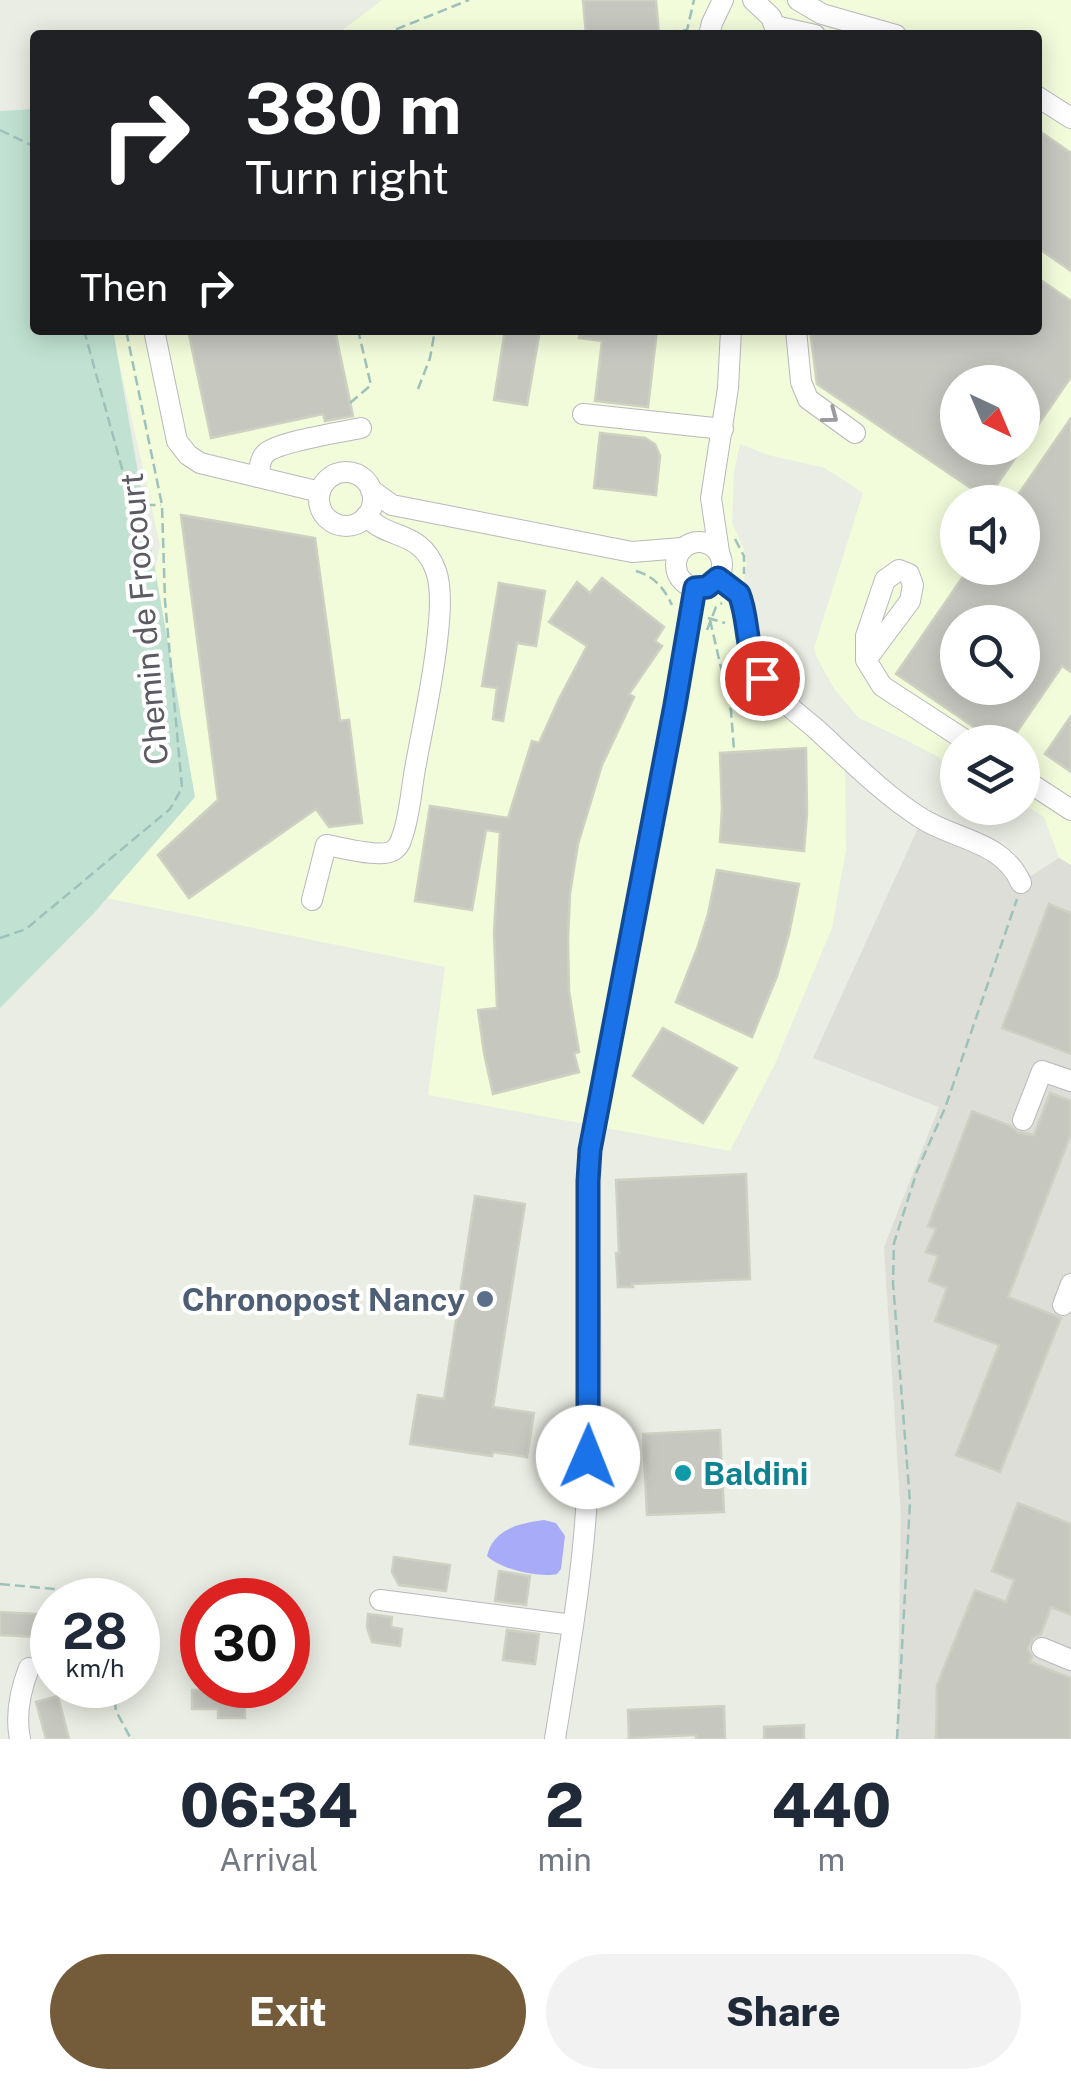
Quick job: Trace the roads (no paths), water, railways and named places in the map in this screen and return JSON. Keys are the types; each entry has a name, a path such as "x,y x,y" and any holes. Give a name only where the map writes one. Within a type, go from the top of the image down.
{"street":[{"path":"754,0 771,18 776,30"},
{"path":"798,0 883,30"},
{"path":"1042,100 1071,118"},
{"path":"155,335 178,441 188,455 200,463 320,492"},
{"path":"731,335 723,429 711,498 718,552 727,584 742,600 755,668 776,693 904,806 934,826 978,842 1004,858 1014,867 1021,883"},
{"path":"796,335 801,382 808,399 855,433"},
{"path":"583,414 723,429"},
{"path":"258,477 261,460 268,450 361,428"},
{"path":"312,900 326,844 381,854 397,848 402,838 439,616 438,575 428,554 416,542 373,523 369,506 362,478 342,473 328,479 320,492 320,506 334,523 350,526 369,506 392,505 631,560 687,583 707,587 727,584"},
{"path":"555,1739 584,1543 588,1480 590,1150 700,615 676,564 711,498"},
{"path":"631,560 706,542 718,552"},
{"path":"866,660 882,686 942,725"},
{"path":"1040,790 1071,810"},
{"path":"1023,1120 1042,1071 1071,1081"},
{"path":"1063,1305 1071,1284"},
{"path":"380,1600 573,1625"},
{"path":"1042,1648 1071,1660"},
{"path":"20,1739 20,1692 29,1668"}],"water":[{"path":"544,1520 556,1523 565,1536 557,1574 520,1571 487,1556 501,1534"}],"place":[{"name":"Chronopost Nancy","path":"485,1299"},
{"name":"Baldini","path":"683,1473"}]}
